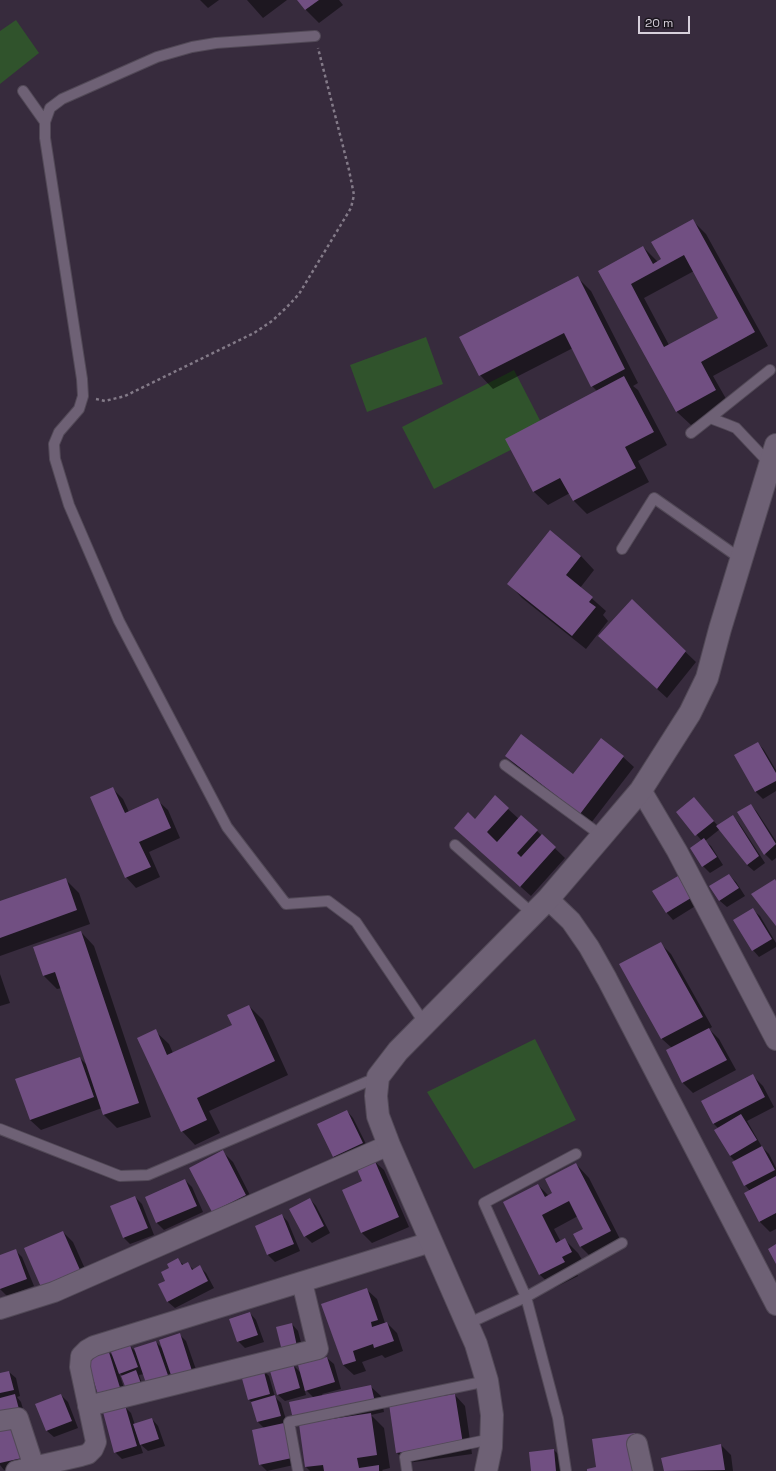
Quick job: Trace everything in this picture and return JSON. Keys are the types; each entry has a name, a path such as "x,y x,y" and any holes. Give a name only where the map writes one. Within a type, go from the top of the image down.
{"street":[{"path":"486,1471 491,1447 492,1415 487,1381 476,1344 389,1145 378,1116 376,1096 378,1077 398,1051 541,907 641,790 690,713 707,678 741,559 774,460"},
{"path":"641,790 677,851 776,1040"},
{"path":"541,907 570,921 589,947 776,1305"},
{"path":"0,1309 54,1292 389,1145"},
{"path":"0,1421 18,1418 25,1469 88,1454 93,1450 96,1442 80,1367 81,1356 87,1350 94,1346 431,1242"},
{"path":"88,1406 318,1349 302,1282"},
{"path":"637,1444 643,1471"}],"lane":[{"path":"315,36 216,43 192,47 157,57 62,99 50,108 45,122 45,138 82,379 83,396 79,409 60,432 54,444 56,459 69,505 119,621 227,827 286,904 328,901 356,922 425,1024"},
{"path":"23,91 45,122"},
{"path":"691,433 770,370"},
{"path":"710,418 736,428 774,460"},
{"path":"622,549 654,498 741,559"},
{"path":"505,765 602,836"},
{"path":"455,845 541,907"},
{"path":"0,1130 120,1176 148,1175 378,1077"},
{"path":"566,1471 558,1418 526,1297 484,1203 576,1154"},
{"path":"467,1324 526,1297 622,1243"},
{"path":"298,1471 289,1422 487,1381"},
{"path":"408,1471 405,1457 491,1439"}],"path":[{"path":"83,396 105,401 125,396 136,391 254,333 272,321 299,294 351,208 354,195 315,36"}],"green space":[{"path":"16,20 39,53 0,84 0,31"},
{"path":"426,337 443,384 367,412 350,365"},
{"path":"514,370 546,432 434,489 402,427"},
{"path":"535,1039 576,1120 474,1169 427,1092"}],"building":[{"path":"297,0 319,0 305,10"},
{"path":"693,219 755,332 701,362 716,390 676,412 598,271 643,246 653,264 661,259 651,242","holes":["684,255 718,318 664,347 631,284"]},
{"path":"578,276 625,369 591,387 564,333 479,376 459,337"},
{"path":"624,376 654,432 625,447 636,468 573,501 560,478 533,492 505,439"},
{"path":"550,530 581,556 566,575 593,597 589,602 596,607 572,636 507,584"},
{"path":"632,599 686,651 657,689 598,636"},
{"path":"521,734 573,774 601,738 624,756 580,814 505,756"},
{"path":"758,742 776,773 776,781 755,792 734,755"},
{"path":"113,787 125,813 158,798 171,828 139,842 151,867 125,878 90,797"},
{"path":"495,795 509,808 487,832 497,842 521,815 538,830 517,853 521,857 542,834 556,847 520,887 454,828 468,812 475,819"},
{"path":"694,797 714,821 695,836 676,812"},
{"path":"751,804 776,844 764,855 737,812"},
{"path":"733,815 759,856 747,865 716,826"},
{"path":"704,838 717,857 702,867 690,848"},
{"path":"729,874 739,888 719,901 709,886"},
{"path":"678,876 691,898 666,913 652,891"},
{"path":"66,878 77,910 0,938 0,901"},
{"path":"775,879 776,881 776,926 751,894"},
{"path":"753,908 772,939 752,951 733,920"},
{"path":"81,931 139,1103 103,1115 55,972 43,976 33,947"},
{"path":"661,942 703,1017 661,1039 619,964"},
{"path":"249,1005 275,1061 197,1098 207,1120 181,1132 137,1038 156,1029 167,1055 232,1025 227,1015"},
{"path":"709,1028 727,1060 682,1083 666,1050"},
{"path":"80,1057 94,1097 30,1120 15,1079"},
{"path":"753,1074 765,1097 713,1124 701,1101"},
{"path":"347,1110 363,1143 333,1157 317,1124"},
{"path":"741,1114 757,1140 730,1156 714,1130"},
{"path":"762,1146 775,1170 744,1186 732,1162"},
{"path":"223,1150 246,1195 212,1212 189,1168"},
{"path":"374,1159 399,1217 361,1233 342,1190 362,1181 356,1167"},
{"path":"576,1163 611,1231 580,1247 573,1234 583,1229 569,1201 542,1215 556,1243 565,1238 572,1252 562,1257 565,1262 539,1275 503,1202 538,1184 545,1197 552,1193 545,1179"},
{"path":"776,1176 776,1213 759,1222 744,1193"},
{"path":"185,1179 197,1206 156,1223 145,1197"},
{"path":"135,1196 148,1228 123,1238 110,1206"},
{"path":"310,1198 324,1226 304,1237 289,1209"},
{"path":"282,1214 294,1244 267,1255 255,1226"},
{"path":"63,1231 80,1270 41,1287 24,1248"},
{"path":"776,1244 776,1264 768,1249"},
{"path":"16,1249 27,1279 0,1289 0,1255"},
{"path":"178,1258 182,1265 188,1262 192,1270 200,1265 208,1281 167,1302 158,1284 165,1281 161,1272 169,1268 167,1264"},
{"path":"367,1288 378,1320 371,1322 372,1327 387,1322 394,1341 374,1348 373,1344 353,1351 356,1361 343,1365 321,1304"},
{"path":"250,1312 258,1335 237,1342 229,1319"},
{"path":"292,1323 298,1351 283,1355 276,1327"},
{"path":"180,1333 193,1374 173,1381 159,1340"},
{"path":"156,1341 170,1381 148,1389 134,1348"},
{"path":"130,1345 138,1367 119,1374 111,1352"},
{"path":"108,1349 122,1394 100,1401 86,1356"},
{"path":"327,1357 335,1382 305,1391 298,1365"},
{"path":"293,1363 300,1388 277,1395 270,1371"},
{"path":"263,1368 270,1394 248,1400 241,1375"},
{"path":"136,1370 143,1389 128,1394 121,1376"},
{"path":"9,1371 14,1390 0,1393 0,1373"},
{"path":"371,1385 375,1402 293,1419 289,1402"},
{"path":"15,1394 20,1413 0,1418 0,1398"},
{"path":"61,1394 72,1421 46,1431 35,1404"},
{"path":"455,1394 463,1444 396,1453 389,1404"},
{"path":"275,1395 281,1416 257,1422 251,1402"},
{"path":"125,1405 137,1446 114,1453 103,1412"},
{"path":"371,1413 377,1455 357,1458 359,1468 379,1465 379,1471 324,1471 323,1465 305,1467 299,1424"},
{"path":"152,1418 159,1439 140,1445 133,1424"},
{"path":"284,1423 292,1458 259,1465 252,1430"},
{"path":"14,1426 22,1458 0,1463 0,1429"},
{"path":"635,1433 640,1471 587,1471 587,1469 596,1467 592,1439"},
{"path":"721,1444 725,1470 664,1471 661,1458"},
{"path":"554,1449 556,1471 531,1471 529,1452"}]}
